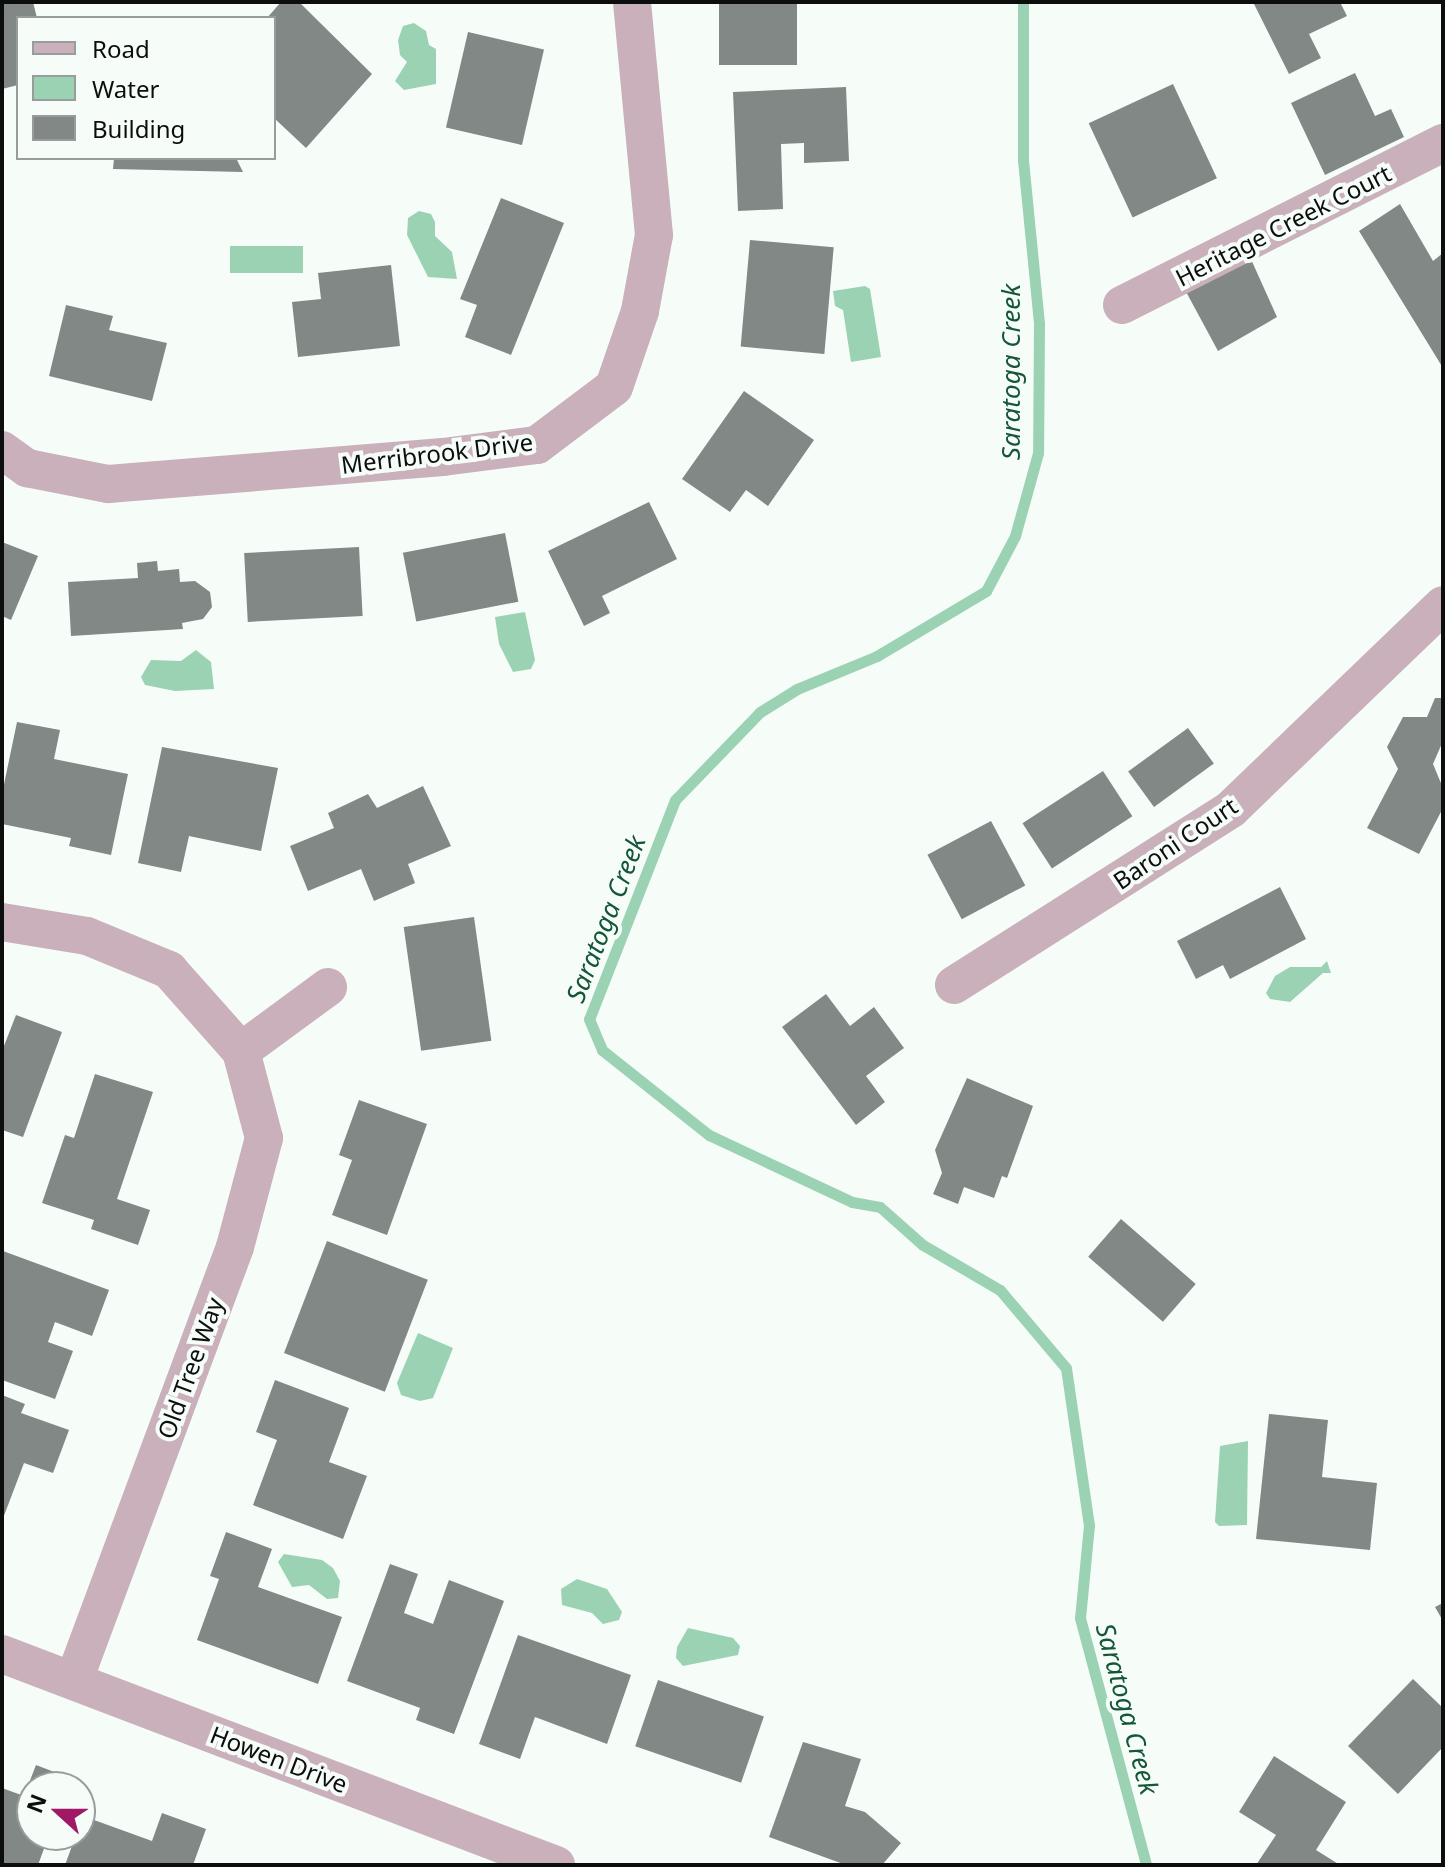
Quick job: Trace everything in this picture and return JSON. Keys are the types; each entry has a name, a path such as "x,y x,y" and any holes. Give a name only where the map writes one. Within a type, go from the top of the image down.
{"street":[{"name":"Merribrook Drive","path":"2,450 27,468 108,484 443,457 537,445 614,387 640,311 654,235 632,2"},
{"name":"Heritage Creek Court","path":"1122,305 1443,143"},
{"name":"Baroni Court","path":"954,985 1231,809 1443,605"},
{"name":"Old Tree Way","path":"2,922 87,936 169,970 241,1051 264,1138 235,1247 74,1680"},
{"path":"241,1051 328,987"},
{"name":"Howen Drive","path":"2,1654 556,1865"}],"water":[{"path":"414,23 426,31 429,45 436,49 436,84 404,90 395,81 407,62 400,55 398,40 403,26"},
{"path":"419,211 431,214 435,222 435,236 452,252 457,279 428,277 407,235 408,218"},
{"path":"230,246 303,246 303,273 230,273"},
{"path":"865,286 870,289 881,357 851,362 843,310 835,306 833,291"},
{"path":"525,612 535,660 531,669 513,672 499,644 495,617"},
{"path":"196,650 211,662 214,689 175,691 145,685 141,677 151,660 181,661"},
{"path":"1327,961 1331,973 1323,973 1290,1002 1270,999 1266,993 1275,976 1290,967 1321,967"},
{"path":"418,1333 453,1348 433,1398 420,1401 401,1395 397,1383"},
{"path":"1248,1441 1247,1525 1219,1526 1215,1522 1220,1446"},
{"path":"284,1554 322,1560 333,1568 340,1581 338,1598 327,1599 309,1585 292,1587 278,1562"},
{"path":"577,1579 607,1589 622,1612 619,1620 603,1624 592,1613 562,1605 561,1589"},
{"path":"688,1628 733,1638 740,1646 738,1655 683,1666 676,1658 677,1647"}],"building":[{"path":"2,2 33,2 36,16 16,16 16,86 2,89"},
{"path":"281,2 299,2 372,74 306,148 276,120 276,16 269,16"},
{"path":"719,2 797,2 797,65 719,65"},
{"path":"1253,2 1340,2 1347,16 1309,34 1321,58 1289,74"},
{"path":"468,32 544,50 522,145 446,127"},
{"path":"1355,73 1375,116 1391,109 1404,137 1325,175 1291,103"},
{"path":"1173,84 1217,178 1133,218 1089,123"},
{"path":"846,87 849,161 804,163 804,143 781,144 783,209 738,211 733,92"},
{"path":"114,160 237,160 243,172 113,169"},
{"path":"501,198 564,223 511,355 465,337 477,305 460,299"},
{"path":"1400,204 1433,261 1443,253 1443,368 1359,231"},
{"path":"750,240 834,247 824,354 741,347"},
{"path":"1250,257 1277,317 1218,351 1184,288"},
{"path":"391,265 400,346 298,357 292,302 321,299 318,273"},
{"path":"66,305 113,316 109,330 167,343 152,401 49,376"},
{"path":"744,391 814,440 768,506 746,490 730,512 682,479"},
{"path":"649,502 677,559 602,596 610,613 584,626 548,551"},
{"path":"505,533 518,602 416,622 403,553"},
{"path":"2,542 38,556 11,620 2,616"},
{"path":"359,547 363,616 248,622 244,553"},
{"path":"157,561 158,571 179,569 180,582 195,581 210,592 212,607 203,619 182,623 183,629 71,636 68,582 138,578 137,563"},
{"path":"1435,698 1443,698 1443,741 1433,764 1443,788 1443,808 1419,854 1367,828 1398,769 1387,747 1403,717 1427,717"},
{"path":"17,722 60,730 54,759 128,774 111,855 69,846 71,838 2,824 2,794"},
{"path":"1188,728 1214,764 1154,807 1128,771"},
{"path":"162,747 278,768 261,851 189,836 181,872 138,863"},
{"path":"1103,771 1132,816 1052,869 1022,823"},
{"path":"423,786 451,846 408,864 415,883 374,901 361,869 308,891 290,846 334,828 328,813 368,794 377,808"},
{"path":"991,821 1025,885 962,919 927,855"},
{"path":"1280,887 1306,939 1230,979 1223,965 1196,979 1177,941"},
{"path":"474,917 491,1041 421,1051 404,927"},
{"path":"826,994 850,1026 874,1007 904,1048 866,1076 885,1102 856,1125 782,1027"},
{"path":"16,1015 62,1032 23,1137 2,1130 2,1051"},
{"path":"95,1074 153,1092 117,1199 150,1210 138,1245 91,1229 94,1220 42,1203 65,1135 74,1138"},
{"path":"967,1078 1033,1106 1007,1178 1002,1176 994,1198 964,1187 958,1204 933,1194 942,1173 935,1150"},
{"path":"359,1100 427,1124 387,1235 332,1215 352,1160 339,1155"},
{"path":"1121,1219 1196,1284 1163,1322 1088,1257"},
{"path":"327,1241 428,1280 385,1392 284,1353"},
{"path":"3,1251 109,1290 92,1336 55,1322 48,1342 73,1351 55,1399 2,1380"},
{"path":"275,1380 349,1408 329,1462 367,1476 343,1539 253,1505 277,1440 256,1432"},
{"path":"2,1395 25,1404 21,1413 69,1430 53,1473 24,1463 2,1521"},
{"path":"1269,1414 1328,1420 1322,1477 1377,1483 1370,1550 1256,1539"},
{"path":"226,1532 272,1549 258,1587 342,1617 318,1684 197,1640 219,1579 210,1576"},
{"path":"390,1564 418,1574 404,1613 433,1624 449,1580 504,1601 454,1734 416,1720 420,1708 347,1681"},
{"path":"1443,1603 1443,1621 1435,1607"},
{"path":"518,1635 631,1675 607,1744 535,1717 520,1759 479,1744"},
{"path":"1413,1679 1443,1708 1443,1747 1398,1794 1348,1746"},
{"path":"658,1680 764,1716 741,1783 635,1746"},
{"path":"803,1742 861,1759 845,1806 865,1812 901,1843 882,1865 846,1865 769,1837"},
{"path":"1274,1756 1346,1802 1316,1850 1340,1865 1256,1865 1276,1835 1239,1812"},
{"path":"36,1765 52,1771 34,1771"},
{"path":"2,1788 16,1793 16,1851 43,1851 38,1865 2,1865"},
{"path":"162,1813 206,1829 193,1865 65,1865 70,1851 96,1851 96,1821 152,1841"}],"waterway":[{"name":"Saratoga Creek","path":"1023,2 1023,160 1039,324 1038,453 1015,536 986,591 877,656 797,689 760,712 675,800 589,1019 602,1050 709,1135 852,1202 880,1207 923,1245 1000,1290 1066,1368 1089,1525 1080,1618 1146,1865"}]}
